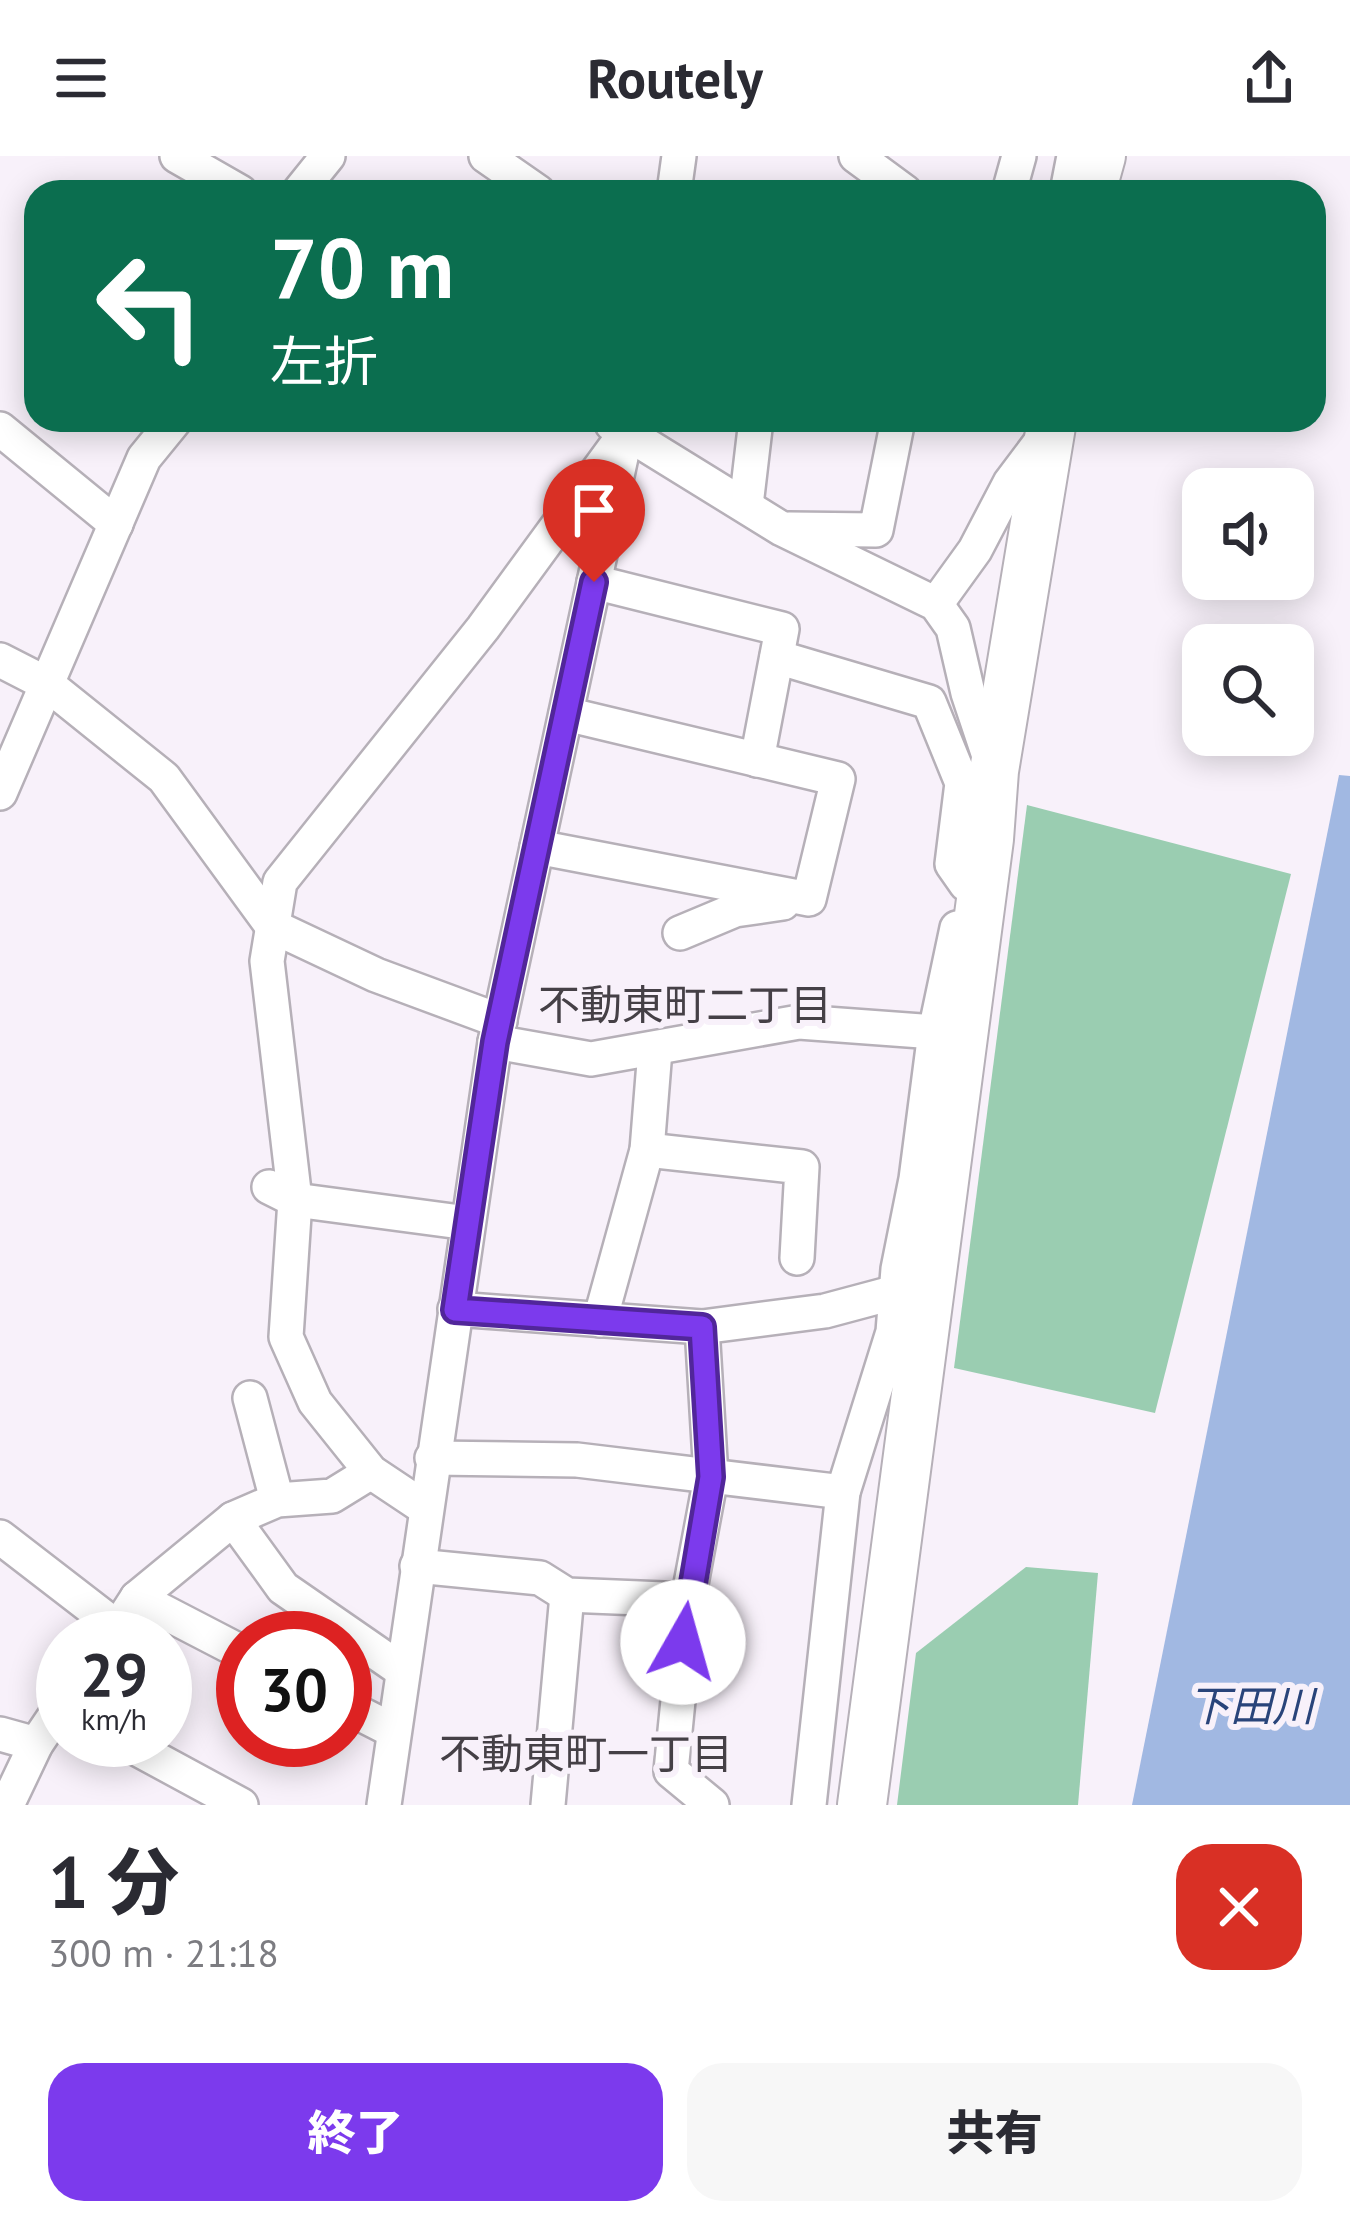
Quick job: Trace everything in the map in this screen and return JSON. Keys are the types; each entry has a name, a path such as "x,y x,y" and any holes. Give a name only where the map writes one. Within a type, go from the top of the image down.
{"street":[{"path":"178,156 219,180"},
{"path":"309,180 328,156"},
{"path":"486,156 512,180"},
{"path":"856,156 888,180"},
{"path":"0,429 116,524"},
{"path":"0,793 144,458 165,432"},
{"path":"425,1508 371,1472 315,1402 286,1337 267,961 272,926 280,881 483,628 615,432"},
{"path":"385,1805 432,1458 498,1032 594,582 619,432"},
{"path":"632,432 782,529 936,604 953,628 994,771"},
{"path":"746,505 754,432"},
{"path":"782,529 876,530 896,432"},
{"path":"936,604 975,550 1010,482 1046,432"},
{"path":"862,1805 989,839 994,771 1051,432"},
{"path":"594,582 782,629 758,760"},
{"path":"777,657 929,702 962,783 952,864 966,884"},
{"path":"0,660 47,684 164,778 272,926 542,1054 591,1059 799,1022 935,1032"},
{"path":"566,714 838,779 808,899"},
{"path":"809,1805 843,1492 893,1333 935,1032 966,884 989,839"},
{"path":"537,847 808,899"},
{"path":"680,933 735,910 808,899"},
{"path":"600,1320 647,1150 655,1050"},
{"path":"647,1150 802,1167 797,1258"},
{"path":"282,1194 468,1223"},
{"path":"455,1310 702,1327 825,1311 896,1292"},
{"path":"702,1327 711,1477 688,1600 671,1771 712,1805"},
{"path":"250,1398 277,1500"},
{"path":"432,1458 578,1460 843,1492"},
{"path":"128,1611 136,1598 233,1519 277,1500 332,1496 371,1472"},
{"path":"233,1519 283,1588 403,1671"},
{"path":"0,1537 88,1611"},
{"path":"417,1566 540,1578 567,1594 688,1600"},
{"path":"548,1805 567,1594"},
{"path":"136,1598 216,1639"},
{"path":"372,1720 394,1731"},
{"path":"0,1733 36,1744 7,1805"},
{"path":"171,1767 241,1805"}],"green space":[{"path":"1027,805 1291,874 1155,1413 954,1368"},
{"path":"1026,1567 1098,1573 1078,1805 897,1805 916,1653"}],"water":[{"name":"下田川","path":"1339,775 1350,776 1350,1805 1132,1805"}],"district":[{"name":"不動東町二丁目","path":"685,1005"},
{"name":"不動東町一丁目","path":"586,1754"}],"route":[{"path":"594,582 495,1042 455,1310 702,1327 711,1477 683,1642"}]}
